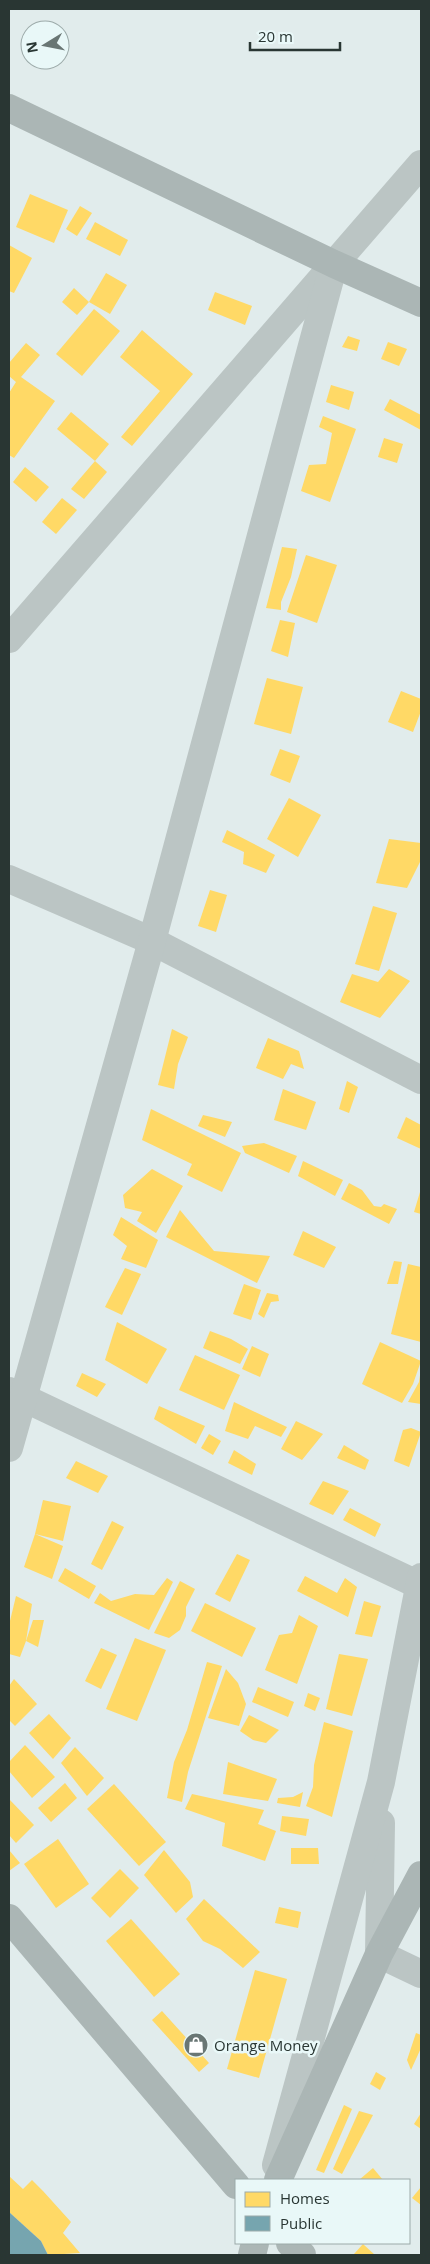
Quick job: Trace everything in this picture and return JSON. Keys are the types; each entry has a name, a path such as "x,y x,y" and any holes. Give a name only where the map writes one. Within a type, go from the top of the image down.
{"street":[{"path":"9,108 334,264 421,303"},
{"path":"9,639 421,164"},
{"path":"9,1448 16,1395 152,941 334,264"},
{"path":"9,879 152,941 421,1080"},
{"path":"16,1395 420,1581 381,1782 272,2179"},
{"path":"378,1954 381,1782"},
{"path":"278,2179 378,1954 421,1875"},
{"path":"9,1918 235,2184"},
{"path":"378,1954 421,1974"},
{"path":"291,2244 302,2255"}],"building: Homes":[{"path":"30,194 68,210 54,243 16,227"},
{"path":"80,206 92,213 77,236 66,229"},
{"path":"95,222 128,240 120,256 86,239"},
{"path":"9,245 32,258 14,293 9,291"},
{"path":"106,273 127,285 110,314 89,302"},
{"path":"74,288 89,302 77,315 62,302"},
{"path":"215,292 252,306 245,325 208,310"},
{"path":"94,309 120,331 82,376 56,354"},
{"path":"142,330 193,374 132,446 121,437 160,391 120,357"},
{"path":"348,336 360,340 357,351 342,347"},
{"path":"388,342 407,349 399,366 381,359"},
{"path":"26,343 40,355 21,377 55,401 14,458 9,455 9,393 16,382 9,376 9,363"},
{"path":"331,385 354,392 349,410 326,402"},
{"path":"390,399 421,415 421,430 384,410"},
{"path":"71,412 109,444 95,461 57,429"},
{"path":"323,416 356,429 330,502 301,491 309,465 326,464 332,433 319,427"},
{"path":"384,438 403,444 397,463 378,457"},
{"path":"95,461 107,472 84,499 71,489"},
{"path":"25,467 49,487 36,502 13,482"},
{"path":"62,498 77,510 56,534 42,522"},
{"path":"282,547 297,549 291,577 281,602 281,610 266,608"},
{"path":"306,555 337,565 317,623 287,612"},
{"path":"280,620 295,623 288,657 271,651"},
{"path":"267,678 303,687 291,734 254,724"},
{"path":"401,691 421,699 421,711 413,732 388,722"},
{"path":"280,749 300,756 290,783 270,775"},
{"path":"289,798 321,815 298,857 267,839"},
{"path":"227,830 275,855 266,873 243,864 244,852 222,842"},
{"path":"389,839 421,843 421,860 407,888 376,883"},
{"path":"210,890 227,895 216,932 198,926"},
{"path":"373,906 397,913 379,971 355,964"},
{"path":"389,969 410,981 380,1018 340,1002 352,974 378,982"},
{"path":"172,1029 188,1037 178,1064 174,1089 158,1085"},
{"path":"268,1038 299,1051 304,1069 291,1064 283,1079 256,1068"},
{"path":"347,1081 358,1087 349,1113 339,1109"},
{"path":"283,1089 316,1102 306,1130 274,1120"},
{"path":"151,1109 241,1153 222,1192 187,1175 192,1164 142,1140"},
{"path":"203,1115 232,1122 225,1137 198,1126"},
{"path":"406,1117 421,1125 421,1149 397,1138"},
{"path":"264,1143 297,1156 289,1173 245,1153 242,1146"},
{"path":"303,1161 343,1180 335,1196 298,1176"},
{"path":"152,1169 183,1186 156,1233 137,1221 142,1212 125,1208 123,1195"},
{"path":"349,1183 362,1190 374,1206 381,1207 384,1204 397,1209 389,1224 341,1199"},
{"path":"421,1192 421,1214 414,1212"},
{"path":"180,1210 214,1251 270,1256 257,1283 166,1237"},
{"path":"121,1217 158,1240 146,1268 121,1259 127,1246 113,1235"},
{"path":"303,1231 336,1247 324,1268 293,1255"},
{"path":"394,1261 402,1262 398,1284 387,1284"},
{"path":"408,1264 421,1267 421,1342 391,1334"},
{"path":"125,1268 141,1274 122,1315 105,1307"},
{"path":"244,1284 261,1290 251,1320 233,1314"},
{"path":"267,1293 278,1295 279,1301 271,1302 264,1318 258,1314"},
{"path":"117,1322 167,1349 147,1384 105,1360"},
{"path":"210,1331 231,1339 248,1349 240,1364 203,1348"},
{"path":"380,1342 421,1361 413,1384 402,1403 362,1384"},
{"path":"252,1346 269,1354 260,1377 242,1369"},
{"path":"195,1355 240,1375 224,1410 179,1390"},
{"path":"421,1368 421,1404 408,1402 419,1382"},
{"path":"82,1373 106,1384 97,1397 76,1386"},
{"path":"234,1402 287,1427 281,1437 255,1426 248,1439 225,1431"},
{"path":"159,1406 205,1426 196,1444 154,1419"},
{"path":"296,1421 323,1434 302,1460 281,1449"},
{"path":"411,1428 421,1432 409,1467 394,1461 403,1430"},
{"path":"209,1434 221,1441 213,1455 201,1448"},
{"path":"344,1445 369,1460 365,1470 337,1458"},
{"path":"234,1450 256,1464 252,1475 228,1463"},
{"path":"76,1461 108,1476 98,1493 66,1478"},
{"path":"323,1481 349,1491 333,1515 309,1504"},
{"path":"43,1500 71,1506 63,1541 35,1534"},
{"path":"350,1508 381,1524 375,1537 343,1520"},
{"path":"112,1521 124,1527 102,1570 91,1564"},
{"path":"35,1534 63,1546 52,1579 24,1567"},
{"path":"237,1554 250,1560 230,1602 215,1594"},
{"path":"65,1568 96,1586 89,1599 58,1581"},
{"path":"305,1576 337,1593 345,1578 357,1587 348,1617 297,1591"},
{"path":"167,1578 173,1582 149,1630 94,1603 100,1593 111,1601 135,1594 154,1595"},
{"path":"180,1581 195,1589 186,1607 186,1616 180,1630 169,1638 154,1633"},
{"path":"16,1596 32,1604 26,1641 20,1657 9,1654 9,1625"},
{"path":"364,1601 381,1606 372,1637 355,1634"},
{"path":"205,1603 256,1628 242,1657 191,1631"},
{"path":"299,1615 318,1626 297,1684 265,1670 279,1635 292,1633"},
{"path":"33,1620 44,1620 38,1647 26,1641"},
{"path":"135,1638 166,1650 137,1721 106,1709"},
{"path":"101,1648 117,1655 101,1689 85,1681"},
{"path":"339,1654 368,1659 352,1716 326,1709"},
{"path":"207,1662 222,1666 188,1772 182,1802 167,1798 174,1762 187,1730"},
{"path":"226,1669 238,1683 246,1704 239,1726 208,1718"},
{"path":"14,1679 37,1704 15,1726 9,1720 9,1686"},
{"path":"258,1687 294,1702 288,1717 252,1702"},
{"path":"308,1693 320,1698 315,1711 304,1706"},
{"path":"49,1714 71,1738 53,1759 29,1733"},
{"path":"249,1715 279,1730 266,1743 253,1740 240,1731"},
{"path":"324,1722 353,1731 332,1817 306,1806 313,1787 314,1765"},
{"path":"25,1745 55,1777 32,1798 9,1771 9,1762"},
{"path":"75,1747 104,1778 87,1796 61,1763"},
{"path":"228,1762 277,1779 268,1801 223,1794"},
{"path":"65,1783 77,1798 51,1822 38,1808"},
{"path":"114,1784 166,1842 139,1866 87,1809"},
{"path":"303,1792 300,1807 277,1803 278,1798 293,1797"},
{"path":"192,1794 264,1810 258,1824 276,1831 265,1861 222,1846 225,1823 185,1809"},
{"path":"9,1799 34,1825 16,1843 9,1835"},
{"path":"282,1816 309,1819 306,1836 280,1831"},
{"path":"58,1839 89,1884 56,1908 24,1864"},
{"path":"291,1848 318,1848 319,1864 291,1864"},
{"path":"9,1850 20,1863 9,1871"},
{"path":"164,1850 190,1882 193,1897 176,1913 144,1875"},
{"path":"120,1869 139,1888 110,1918 91,1898"},
{"path":"204,1899 260,1952 243,1968 220,1949 203,1941 186,1919"},
{"path":"279,1907 301,1912 298,1928 275,1923"},
{"path":"131,1919 180,1974 154,1997 106,1941"},
{"path":"255,1970 287,1979 259,2078 227,2069"},
{"path":"162,2011 209,2063 199,2072 152,2020"},
{"path":"416,2033 421,2035 421,2048 411,2070 407,2060"},
{"path":"376,2072 386,2078 380,2090 370,2084"},
{"path":"344,2105 352,2109 324,2173 316,2170"},
{"path":"359,2111 373,2115 342,2174 333,2169"},
{"path":"421,2113 421,2129 414,2124"},
{"path":"373,2168 382,2179 360,2179"},
{"path":"9,2176 23,2189 32,2180 43,2191 71,2222 63,2233 80,2253 48,2255 41,2241 9,2212"},
{"path":"421,2187 421,2205 412,2198"},
{"path":"363,2244 375,2255 354,2254"}],"building: Public":[{"path":"9,2212 41,2241 48,2255 9,2255"}],"place":[{"name":"Orange Money","path":"196,2045"}]}
